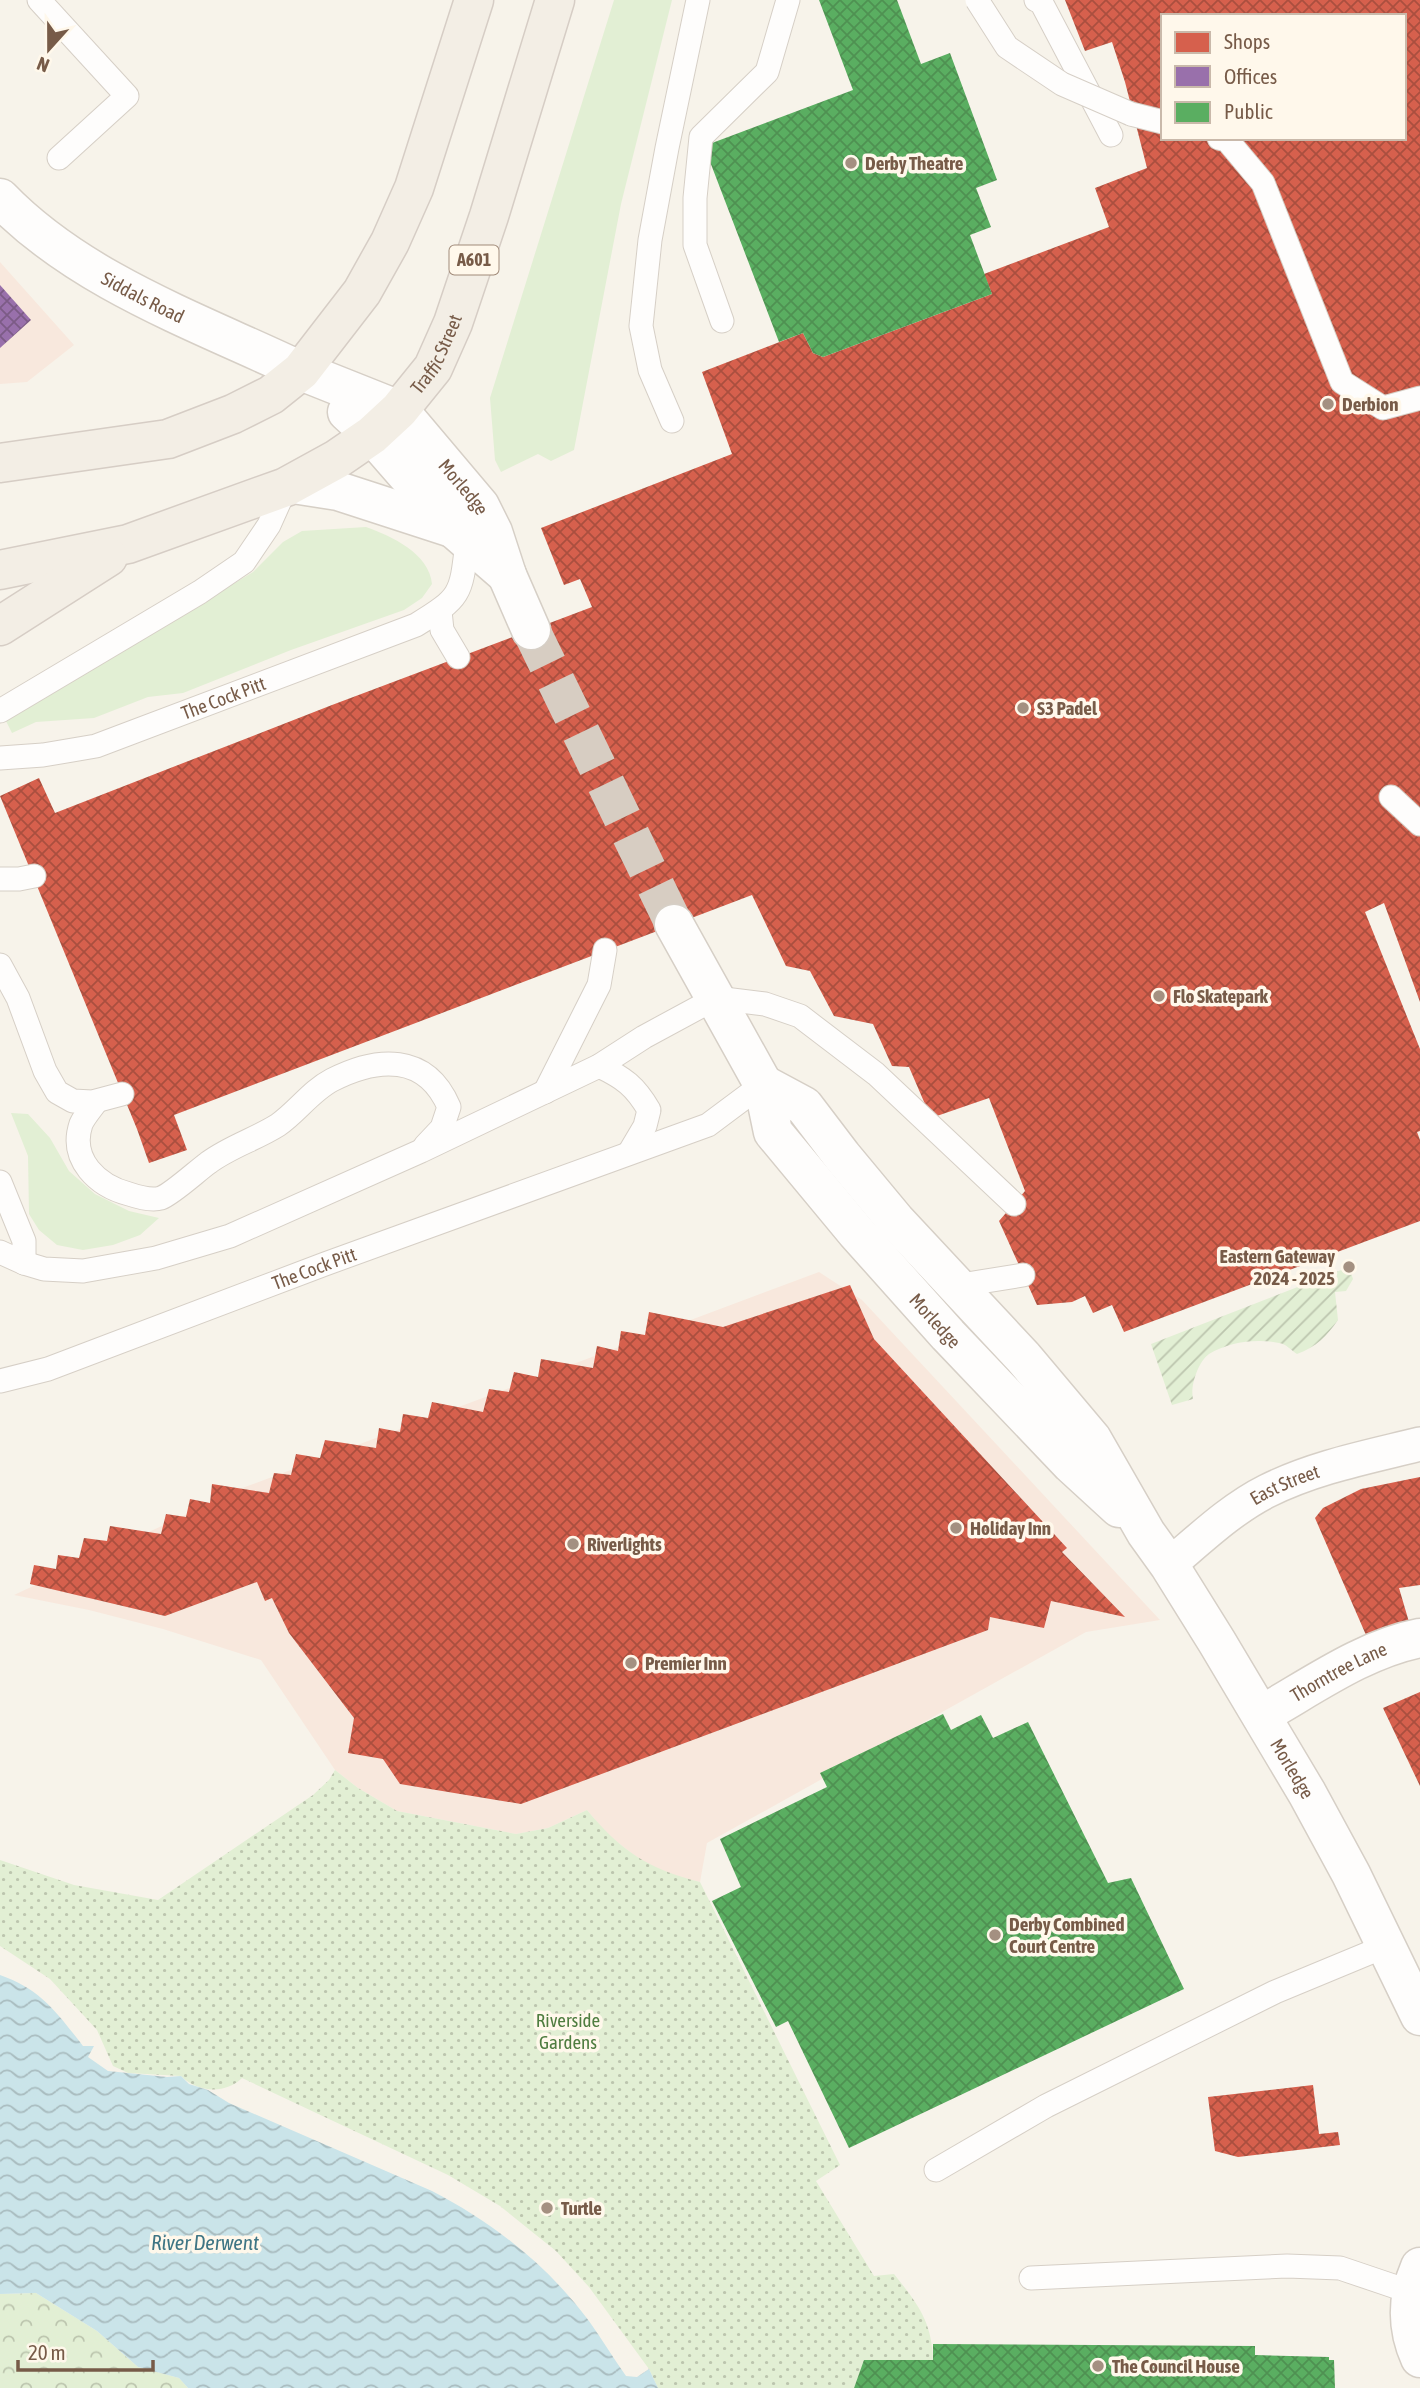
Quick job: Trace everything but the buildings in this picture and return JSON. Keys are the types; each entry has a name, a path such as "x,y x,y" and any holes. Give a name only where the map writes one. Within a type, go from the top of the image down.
{"main road":[{"path":"0,464 167,439 233,414 271,395 301,371 362,292 390,243 414,188 474,0"},
{"name":"Traffic Street","path":"128,544 290,485 337,460 386,423 433,369 453,323 489,216 555,0"},
{"path":"0,570 128,544"},
{"name":"A601","path":"0,626 128,544"}],"street":[{"name":"Siddals Road","path":"0,198 45,239 89,269 301,371 386,423"},
{"name":"Morledge","path":"386,423 461,535 507,575"},
{"name":"Morledge","path":"386,423 480,506 493,532 507,575 531,630"},
{"path":"290,485 338,491 461,535"},
{"name":"Morledge","path":"674,924 763,1084 773,1132 856,1232 948,1335 1054,1447 1146,1533"},
{"name":"Morledge","path":"763,1084 804,1106 864,1182 955,1286 1023,1357 1092,1439 1146,1533 1169,1565 1314,1805 1420,2016"},
{"name":"East Street","path":"1169,1565 1232,1513 1266,1491 1322,1468 1420,1444"},
{"name":"Thorntree Lane","path":"1261,1715 1361,1659 1402,1641 1420,1637"},
{"path":"1415,2280 1409,2322 1420,2358"}],"lane":[{"path":"39,0 127,96 59,158"},
{"path":"672,421 650,370 641,326 650,240 698,0"},
{"path":"722,321 695,245 695,198 701,137 767,72 788,0"},
{"path":"977,0 1007,47 1062,84 1131,114 1161,121"},
{"path":"1036,0 1041,2 1111,135"},
{"path":"1227,140 1263,183 1342,382 1383,408 1420,397"},
{"path":"0,711 200,592 244,562 269,525 290,485"},
{"name":"The Cock Pitt","path":"0,758 73,751 120,738 416,625 440,611 457,595 463,576 461,535"},
{"path":"440,611 442,630 458,657"},
{"path":"1391,797 1420,824"},
{"path":"0,879 34,876"},
{"path":"545,1092 599,985 604,950"},
{"path":"0,965 18,998 45,1071 57,1092 73,1101 96,1102 122,1094"},
{"path":"0,1252 24,1264 44,1269 83,1271 156,1258 230,1236 421,1151 599,1066 644,1037 716,998 765,1004 800,1016 876,1074 1013,1204"},
{"path":"96,1102 81,1124 79,1147 85,1167 103,1184 143,1198 161,1198 210,1161 279,1124 331,1081 378,1063 401,1064 425,1075 441,1090 449,1107 442,1128 421,1151"},
{"path":"599,1066 620,1076 638,1091 649,1110 645,1126 629,1153"},
{"name":"The Cock Pitt","path":"0,1381 48,1368 709,1125 763,1084"},
{"path":"0,1182 24,1241 24,1264"},
{"path":"955,1286 1023,1275"},
{"path":"936,2170 1046,2106 1275,1992 1386,1946"},
{"path":"1031,2278 1287,2266 1340,2268 1415,2280"}],"shaded area":[{"path":"0,262 74,345 27,382 0,384"},
{"name":"Riverlights","path":"819,1272 862,1300 1160,1620 1086,1632 707,1843 700,1882 671,1875 644,1863 607,1834 587,1810 548,1828 516,1834 397,1811 358,1788 335,1770 261,1660 163,1629 14,1595 245,1487"}],"green space":[{"path":"614,0 672,0 621,204 574,450 551,461 538,454 501,472 495,460 490,398"},
{"path":"366,527 407,547 424,563 429,573 432,584 422,598 404,610 291,650 183,693 148,697 94,718 36,722 12,733 6,721 253,572 283,542 302,531"},
{"path":"11,1113 28,1114 50,1138 69,1171 95,1194 129,1211 159,1218 140,1235 113,1245 83,1250 57,1245 39,1230 29,1214 28,1156"},
{"path":"1349,1267 1353,1279 1346,1291 1335,1292 1338,1320 1315,1344 1297,1354 1282,1344 1261,1341 1243,1342 1217,1350 1209,1354 1198,1368 1193,1399 1172,1405 1151,1344"},
{"name":"Riverside Gardens","path":"335,1770 358,1788 397,1811 516,1834 548,1828 587,1810 612,1837 637,1856 665,1871 700,1882 840,2165 816,2181 874,2276 894,2274 922,2313 930,2334 933,2360 865,2360 854,2388 658,2388 649,2369 589,2287 556,2251 500,2206 448,2175 242,2078 228,2087 212,2089 195,2086 181,2076 128,2073 113,2066 97,2030 50,1979 0,1946 0,1860 74,1885 158,1900 313,1795 329,1780"},
{"path":"36,2293 97,2331 138,2367 179,2378 188,2388 0,2388 0,2294"}],"water":[{"name":"River Derwent","path":"0,1975 38,1995 83,2046 94,2046 88,2057 108,2071 181,2076 189,2084 208,2090 229,2103 432,2191 477,2217 518,2247 556,2282 589,2321 626,2376 637,2377 649,2369 658,2388 188,2388 179,2378 138,2367 97,2331 36,2293 0,2294"}],"tunnel":[{"path":"531,630 674,924"}],"place":[{"name":"Derby Theatre","path":"851,163"},
{"name":"Derbion","path":"1328,404"},
{"name":"S3 Padel","path":"1023,708"},
{"name":"Flo Skatepark","path":"1159,996"},
{"name":"Eastern Gateway 2024 - 2025","path":"1349,1267"},
{"name":"Holiday Inn","path":"956,1528"},
{"name":"Riverlights","path":"573,1544"},
{"name":"Premier Inn","path":"631,1663"},
{"name":"Derby Combined Court Centre","path":"995,1935"},
{"name":"Turtle","path":"547,2208"},
{"name":"The Council House","path":"1098,2366"}]}
